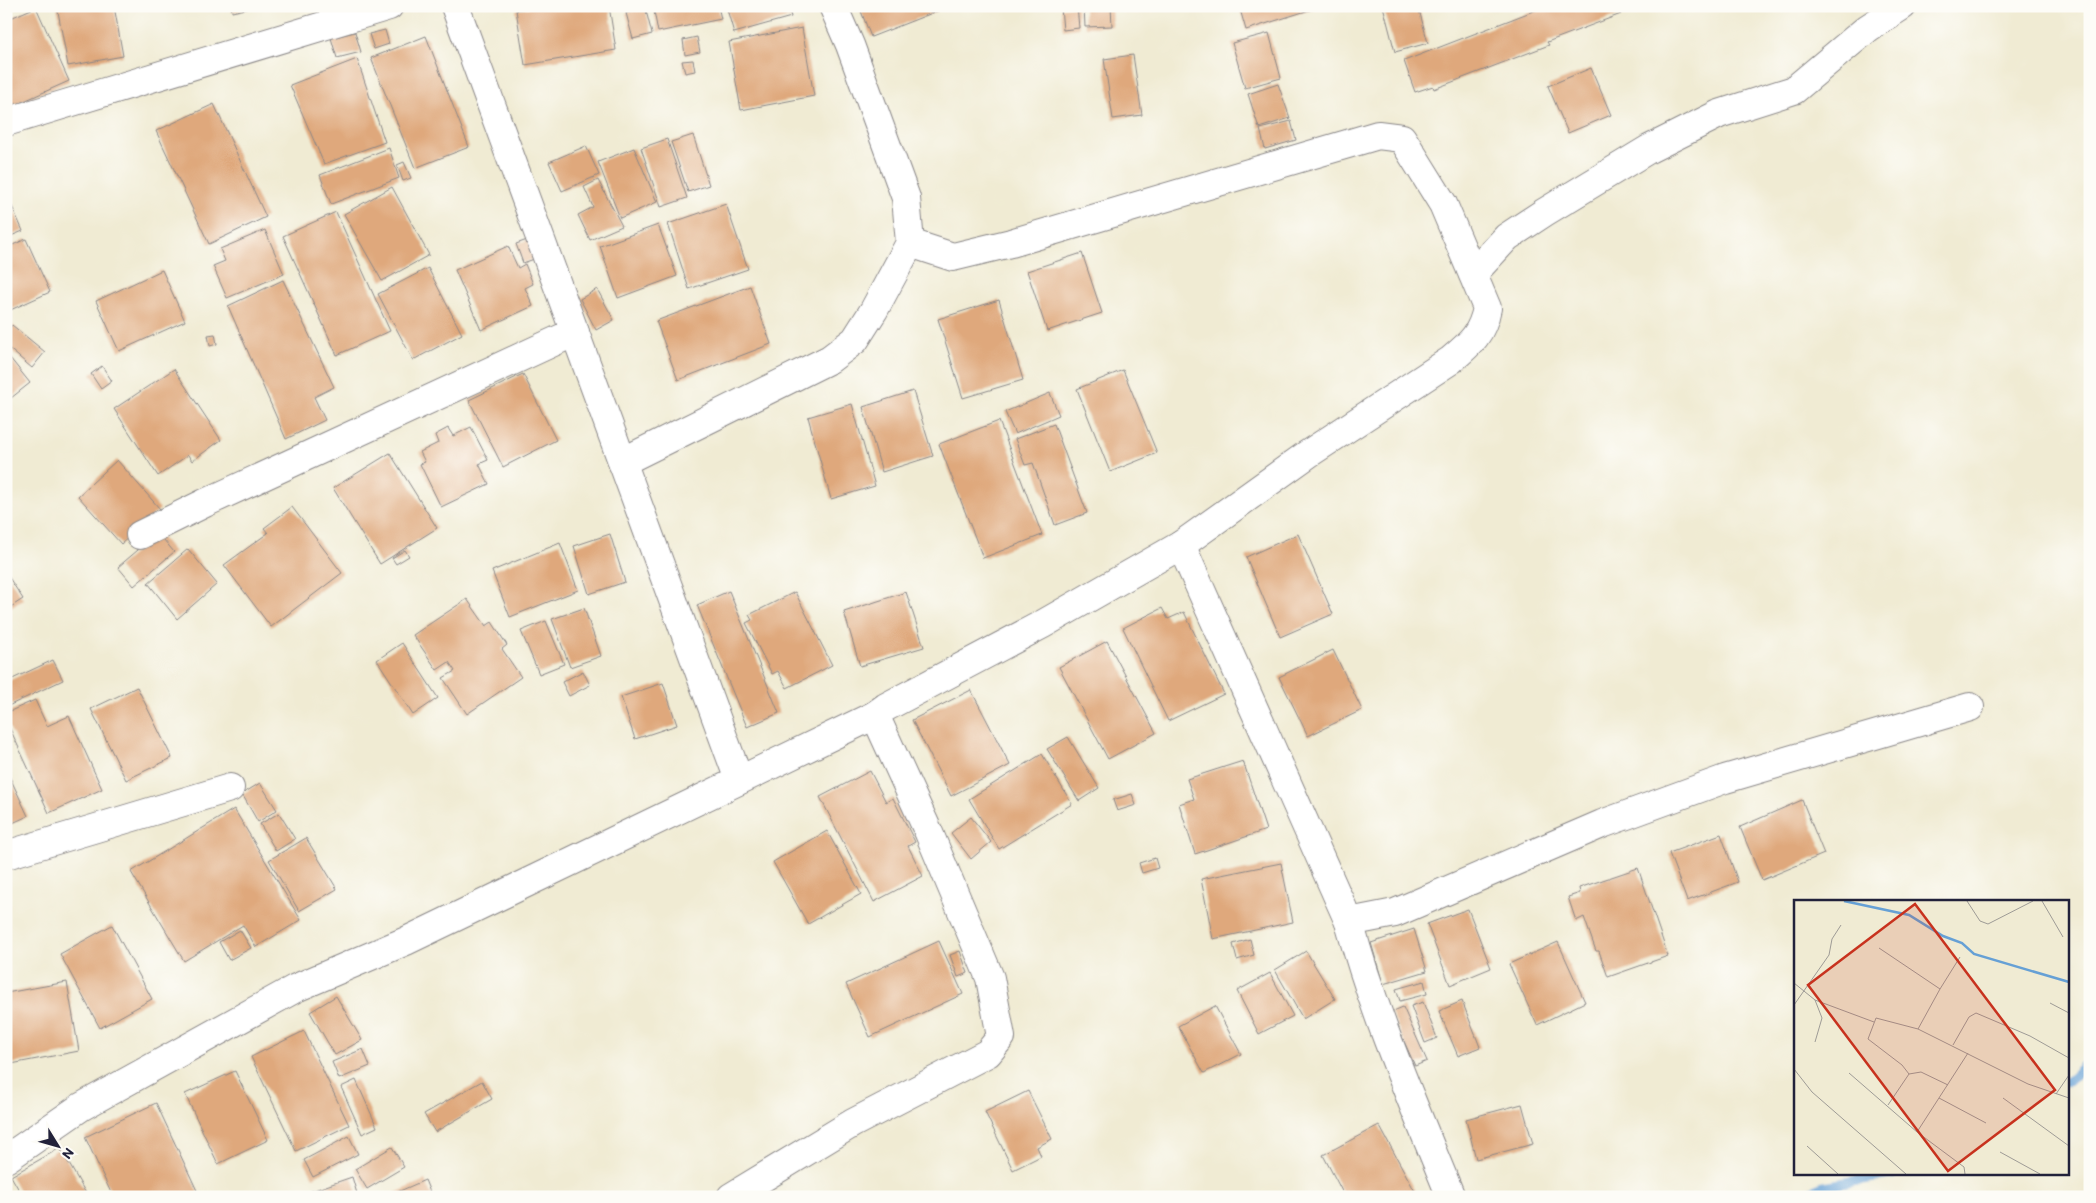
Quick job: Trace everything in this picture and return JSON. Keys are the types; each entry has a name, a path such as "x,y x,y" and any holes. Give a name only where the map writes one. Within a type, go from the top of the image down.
{"street":[{"path":"6,122 389,6"},
{"path":"455,6 739,780"},
{"path":"622,462 830,359 849,345 855,340 874,310 910,243 906,198 850,45 832,6"},
{"path":"1473,274 1507,237 1649,148 1718,114 1794,90 1868,28 1902,6"},
{"path":"6,1159 81,1106 296,988 406,941 875,715 886,707 1043,624 1181,545 1308,454 1451,360 1471,343 1483,325 1487,308 1443,204 1402,138 1378,135 1011,243 952,257 910,243"},
{"path":"140,535 205,503 575,332"},
{"path":"1181,545 1349,922 1363,974 1388,1042 1451,1197"},
{"path":"1349,922 1395,913 1602,824 1725,779 1970,707"},
{"path":"731,1197 852,1123 988,1053 1000,1037 990,978 929,833 875,715"},
{"path":"6,855 230,788"}],"building":[{"path":"57,6 114,6 123,56 68,66"},
{"path":"231,6 255,6 255,7 232,12"},
{"path":"537,6 609,6 616,50 525,65 516,10"},
{"path":"653,6 718,6 721,19 658,32"},
{"path":"726,6 788,6 791,17 734,33"},
{"path":"859,6 938,6 940,10 871,37"},
{"path":"1077,6 1079,28 1063,30 1061,8"},
{"path":"1084,6 1111,6 1112,26 1085,27"},
{"path":"1239,6 1319,6 1319,7 1246,30"},
{"path":"1383,6 1418,6 1428,43 1395,52"},
{"path":"1546,6 1618,6 1621,14 1547,42 1549,45 1434,89 1433,86 1415,92 1404,61"},
{"path":"36,7 69,81 6,109 6,20"},
{"path":"645,7 652,34 633,39 626,13"},
{"path":"802,28 814,96 741,110 729,42"},
{"path":"385,30 389,44 374,49 369,34"},
{"path":"355,32 361,52 337,58 331,38"},
{"path":"1269,33 1281,78 1245,88 1232,43"},
{"path":"426,36 469,147 415,168 371,58"},
{"path":"697,37 700,52 685,55 683,40"},
{"path":"1133,55 1142,115 1113,119 1104,59"},
{"path":"357,59 385,142 324,164 290,85"},
{"path":"693,60 695,71 685,73 682,61"},
{"path":"1591,68 1611,115 1568,133 1548,86"},
{"path":"1278,84 1290,118 1259,128 1248,94"},
{"path":"214,104 266,217 209,244 156,131"},
{"path":"1291,121 1296,140 1265,149 1260,129"},
{"path":"693,135 709,185 688,192 671,142"},
{"path":"667,139 687,198 661,207 641,148"},
{"path":"586,146 599,175 562,191 549,162"},
{"path":"389,148 399,178 331,204 320,175"},
{"path":"634,148 657,202 620,218 598,162"},
{"path":"404,162 411,178 403,181 397,165"},
{"path":"598,180 622,226 590,240 578,215 593,207 584,187"},
{"path":"392,187 429,255 382,281 344,214"},
{"path":"6,193 23,231 6,238"},
{"path":"726,204 748,269 689,289 668,224"},
{"path":"336,212 390,331 337,355 283,236"},
{"path":"658,225 677,276 618,298 600,246"},
{"path":"265,230 284,274 227,298 213,266 225,261 220,249"},
{"path":"26,239 50,292 6,312 6,248"},
{"path":"530,239 537,258 523,263 516,244"},
{"path":"508,246 518,268 525,264 533,284 525,288 533,306 481,330 455,270"},
{"path":"1082,253 1102,313 1047,331 1027,271"},
{"path":"428,268 462,334 413,360 378,294"},
{"path":"162,270 185,321 119,351 96,301"},
{"path":"283,280 334,387 314,397 325,420 286,439 228,306"},
{"path":"750,286 771,344 678,380 656,321"},
{"path":"597,289 614,320 596,330 580,299"},
{"path":"999,300 1023,380 963,398 938,319"},
{"path":"12,325 45,352 32,368 6,346 6,332"},
{"path":"215,334 217,344 210,346 208,335"},
{"path":"6,353 30,383 6,402"},
{"path":"102,366 112,381 101,389 91,374"},
{"path":"174,369 221,440 192,461 188,455 158,476 114,409"},
{"path":"1123,370 1157,453 1110,472 1077,389"},
{"path":"523,374 556,440 503,467 469,400"},
{"path":"913,391 933,456 882,472 863,407"},
{"path":"1050,393 1059,415 1015,434 1005,412"},
{"path":"852,404 875,486 831,499 808,417"},
{"path":"999,421 1042,535 983,558 939,444"},
{"path":"1054,424 1087,513 1055,525 1033,463 1025,465 1015,439"},
{"path":"471,427 488,460 479,464 489,484 441,507 420,464 425,462 420,452 438,443 435,435 448,428 453,436"},
{"path":"390,453 437,528 380,564 333,488"},
{"path":"117,460 160,509 121,544 78,496"},
{"path":"292,507 342,573 271,627 224,565 268,533 264,528"},
{"path":"158,533 174,552 134,586 118,567"},
{"path":"610,534 625,582 589,594 574,546"},
{"path":"1298,534 1333,614 1280,637 1246,557"},
{"path":"560,543 578,590 510,617 492,571"},
{"path":"188,549 217,584 177,619 148,583"},
{"path":"405,550 409,556 396,564 392,558"},
{"path":"6,573 23,599 6,610"},
{"path":"729,591 779,713 747,727 697,605"},
{"path":"795,592 832,665 787,688 778,671 772,674 746,623 752,620 749,615"},
{"path":"906,592 924,647 860,666 844,612"},
{"path":"467,599 486,626 492,622 507,645 502,649 521,677 467,714 443,678 455,671 449,662 437,670 413,635"},
{"path":"584,608 601,656 570,667 552,619"},
{"path":"1162,608 1168,619 1184,612 1224,694 1168,721 1123,628"},
{"path":"546,621 564,664 539,674 521,631"},
{"path":"1107,641 1156,733 1108,759 1059,667"},
{"path":"402,643 438,698 413,715 377,660"},
{"path":"1333,650 1362,710 1308,736 1279,677"},
{"path":"53,660 63,680 6,707 6,682"},
{"path":"583,671 590,685 569,696 562,682"},
{"path":"663,683 677,725 635,739 621,697"},
{"path":"137,687 172,758 126,780 91,709"},
{"path":"971,690 1010,765 951,796 912,720"},
{"path":"35,700 47,726 69,716 102,789 49,813 6,720 6,713"},
{"path":"1068,737 1099,788 1079,801 1047,749"},
{"path":"1042,754 1072,804 999,849 969,799"},
{"path":"1243,761 1266,830 1195,854 1179,804 1194,799 1187,779"},
{"path":"6,769 28,816 6,826"},
{"path":"870,771 886,802 893,798 915,842 908,846 923,876 874,902 820,797"},
{"path":"260,783 277,810 258,822 242,794"},
{"path":"1132,794 1136,805 1117,811 1113,800"},
{"path":"1802,800 1824,854 1762,880 1740,827"},
{"path":"234,809 301,920 256,947 243,925 184,961 131,872"},
{"path":"279,813 295,839 276,851 260,824"},
{"path":"971,817 991,842 971,859 951,833"},
{"path":"827,831 861,894 808,924 773,862"},
{"path":"1721,834 1738,882 1687,901 1669,853"},
{"path":"306,838 337,889 299,911 269,860"},
{"path":"1155,858 1158,868 1142,873 1139,863"},
{"path":"1281,863 1293,922 1213,939 1201,879"},
{"path":"1638,868 1668,956 1608,977 1584,917 1576,921 1568,897 1580,893 1579,888"},
{"path":"1468,909 1491,968 1450,985 1427,924"},
{"path":"112,925 152,999 100,1028 60,954"},
{"path":"1414,929 1427,971 1383,984 1371,943"},
{"path":"240,930 251,948 229,960 219,942"},
{"path":"1250,939 1254,955 1237,960 1233,944"},
{"path":"939,941 963,994 870,1037 846,984"},
{"path":"1558,942 1585,1002 1537,1025 1509,964"},
{"path":"960,951 968,973 958,977 950,955"},
{"path":"1306,951 1335,999 1303,1019 1275,970"},
{"path":"1270,973 1293,1016 1259,1034 1237,991"},
{"path":"1424,981 1427,994 1400,1001 1396,989"},
{"path":"67,982 79,1051 6,1065 6,993"},
{"path":"336,996 362,1040 335,1055 310,1012"},
{"path":"1462,1001 1480,1047 1458,1056 1439,1011"},
{"path":"1423,1002 1437,1038 1425,1043 1411,1006"},
{"path":"1215,1006 1241,1054 1204,1073 1178,1026"},
{"path":"1403,1007 1427,1061 1415,1066 1391,1012"},
{"path":"304,1031 349,1125 296,1151 251,1057"},
{"path":"363,1049 370,1066 339,1079 332,1062"},
{"path":"235,1071 268,1140 218,1164 185,1094"},
{"path":"356,1080 377,1127 362,1134 341,1087"},
{"path":"482,1081 492,1099 435,1132 424,1114"},
{"path":"1028,1091 1052,1139 1037,1147 1041,1156 1013,1170 985,1112"},
{"path":"156,1103 200,1197 113,1197 85,1137"},
{"path":"1522,1104 1533,1144 1476,1159 1466,1119"},
{"path":"1379,1125 1418,1197 1345,1197 1323,1155"},
{"path":"349,1136 358,1154 313,1177 304,1160"},
{"path":"392,1147 404,1167 367,1189 355,1169"},
{"path":"60,1148 88,1197 23,1197 11,1176"},
{"path":"352,1177 358,1197 297,1197 297,1196"},
{"path":"425,1180 432,1197 386,1197"}],"waterway":[{"path":"2068,1081 2090,1060"},
{"path":"1798,1197 1822,1187 1882,1176"}]}
